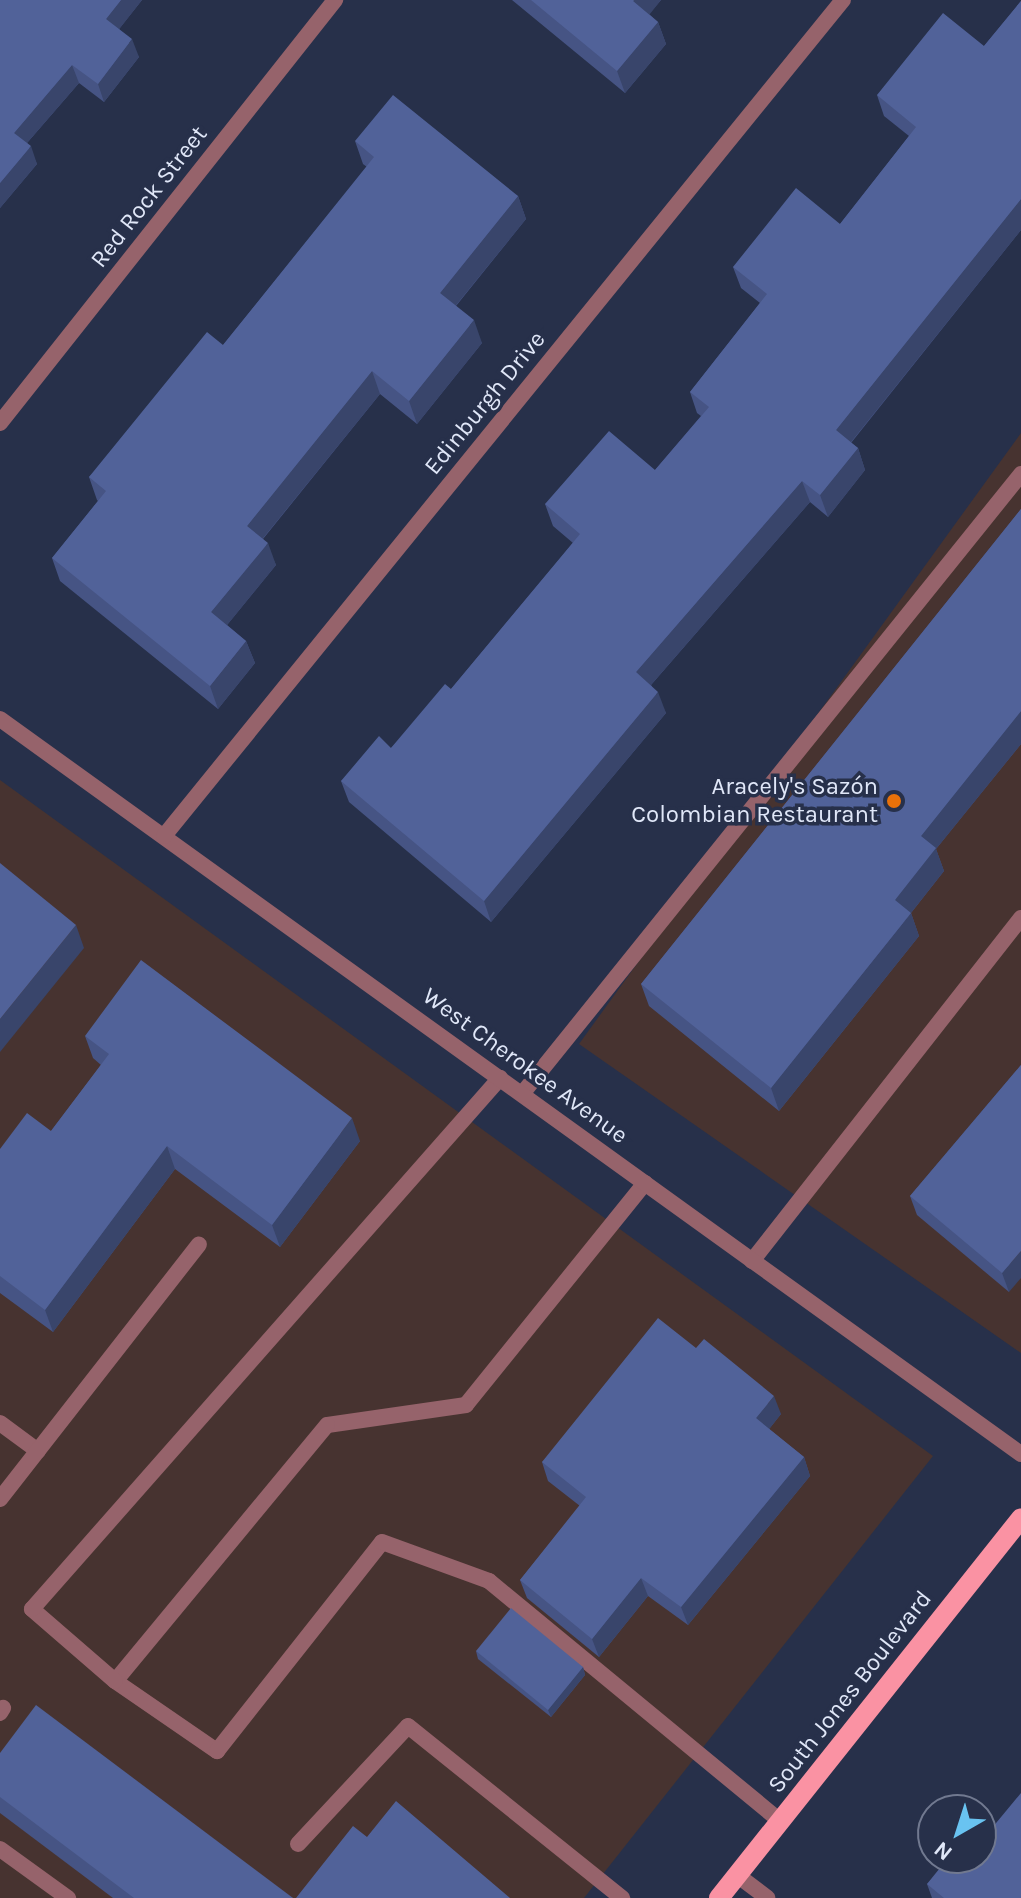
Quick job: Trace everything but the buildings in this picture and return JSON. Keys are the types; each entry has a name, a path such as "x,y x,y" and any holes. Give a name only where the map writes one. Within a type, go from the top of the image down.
{"main road":[{"name":"South Jones Boulevard","path":"719,1898 1021,1518"}],"street":[{"name":"Red Rock Street","path":"0,423 335,0"},
{"name":"Edinburgh Drive","path":"164,836 843,0"},
{"path":"522,1094 1021,474"},
{"name":"West Cherokee Avenue","path":"0,719 1021,1454"},
{"path":"752,1261 1020,920"},
{"path":"500,1078 32,1609 115,1681 217,1751 382,1542 489,1581 780,1821"},
{"path":"115,1681 327,1425 466,1405 645,1183"},
{"path":"0,1499 199,1244"},
{"path":"0,1423 38,1451"},
{"path":"298,1844 408,1726 622,1898"},
{"path":"0,1849 49,1893 68,1898"},
{"path":"737,1875 767,1898"}],"shaded area":[{"path":"1021,433 1021,1353 579,1044"},
{"path":"0,780 933,1456 584,1898 0,1898"}],"place":[{"name":"Aracely's Sazón Colombian Restaurant","path":"894,801"}]}
